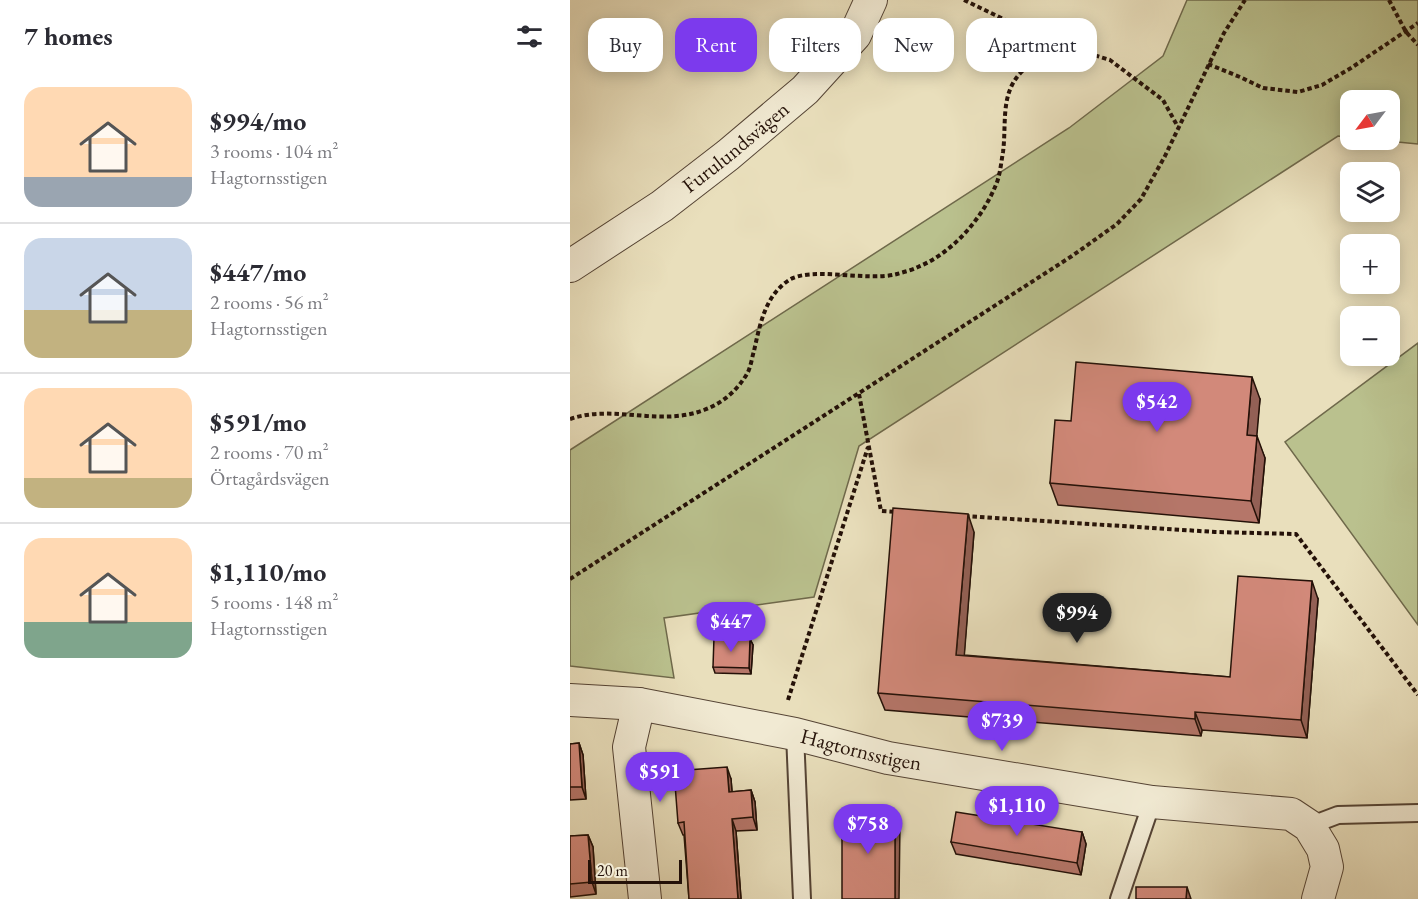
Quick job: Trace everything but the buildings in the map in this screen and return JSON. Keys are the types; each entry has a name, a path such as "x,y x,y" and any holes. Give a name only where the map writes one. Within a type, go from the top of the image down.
{"street":[{"name":"Furulundsvägen","path":"570,266 662,206 728,155 805,90 855,35 871,0"},
{"name":"Hagtornsstigen","path":"570,700 639,704 786,732 888,758 1152,802 1291,814 1309,826"},
{"path":"639,704 629,747 645,899"},
{"path":"1309,826 1323,849 1327,867 1318,899"}],"lane":[{"path":"786,732 802,899"},
{"path":"1119,899 1152,802"},
{"path":"1309,826 1338,815 1418,813"}],"path":[{"path":"964,0 1001,18"},
{"path":"570,579 1072,256 1117,224 1141,199 1179,128 1224,33 1245,0"},
{"path":"1389,0 1406,32 1418,45"},
{"path":"1208,64 1263,88 1298,92 1322,85 1418,23"},
{"path":"1097,56 1110,60 1163,100 1179,128"},
{"path":"570,419 607,413 673,417 702,411 719,403 736,389 749,370 768,303 778,288 792,278 815,274 891,275 918,268 957,242 981,214 996,186 1003,152 1007,103 1012,85 1021,72"},
{"path":"859,394 881,511 904,513"},
{"path":"786,732 868,446"},
{"path":"962,516 1215,532 1296,534 1418,695"}],"green space":[{"path":"1187,0 1418,0 1418,144 1400,142 1400,90 1340,90 1340,136 859,446 814,597 664,618 674,678 570,666 570,450 1069,128 1163,56"},
{"path":"1418,343 1418,625 1285,442 1387,366 1400,366 1400,356"}]}
